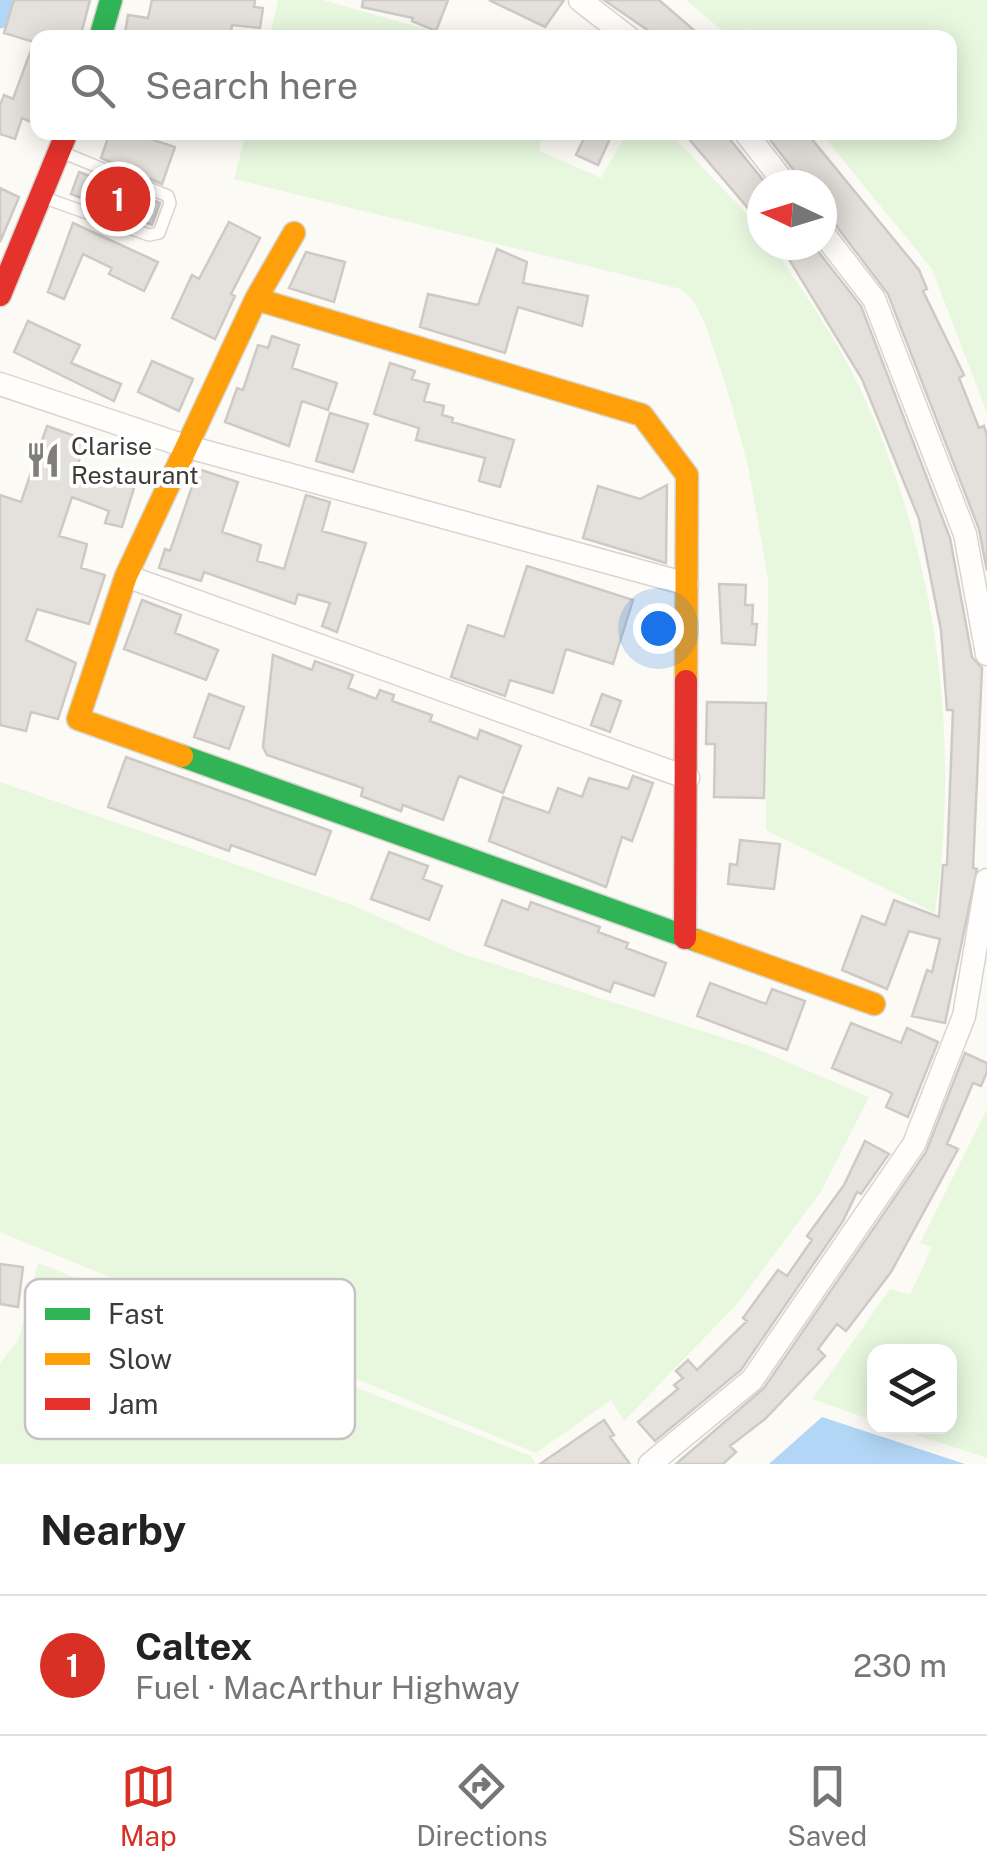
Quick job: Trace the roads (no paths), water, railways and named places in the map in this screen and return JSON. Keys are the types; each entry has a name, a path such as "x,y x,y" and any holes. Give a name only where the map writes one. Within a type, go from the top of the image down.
{"street":[{"path":"102,30 111,0"},
{"path":"580,0 618,30"},
{"path":"751,140 774,170"},
{"path":"0,295 64,142"},
{"path":"294,233 256,299 126,576 78,719 874,1004"},
{"path":"837,252 874,300 965,534 987,654"},
{"path":"256,299 642,415 687,475 686,938"},
{"path":"0,384 185,446 688,584"},
{"path":"126,576 688,778"},
{"path":"650,1464 752,1380 914,1144 964,1016 987,880"}],"lane":[{"path":"41,197 149,234 159,232 170,203 168,196 64,142"}],"water":[{"path":"822,1417 965,1464 769,1464"}],"waterway":[{"path":"0,11 2,0"}],"place":[{"name":"Caltex","path":"118,199"},
{"name":"Clarise Restaurant","path":"43,460"}]}
